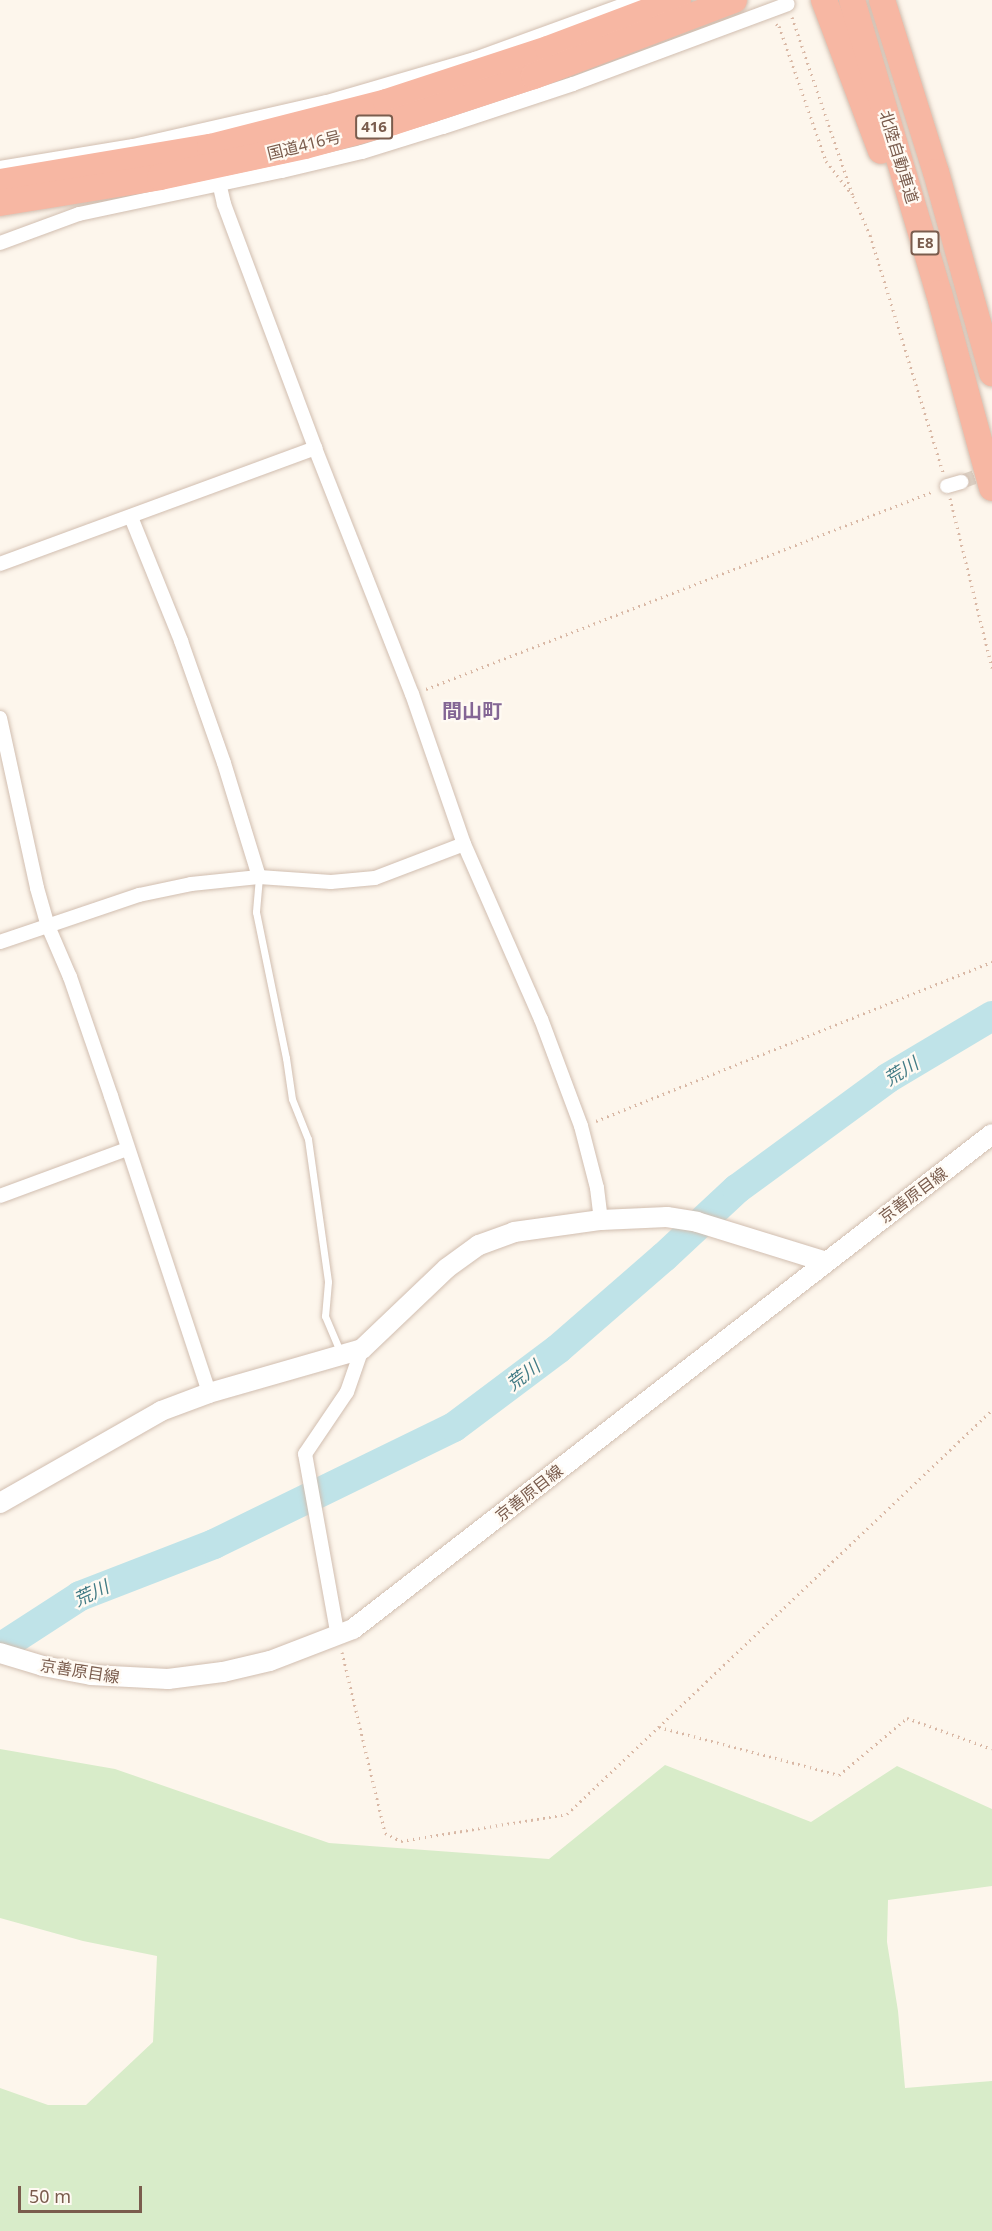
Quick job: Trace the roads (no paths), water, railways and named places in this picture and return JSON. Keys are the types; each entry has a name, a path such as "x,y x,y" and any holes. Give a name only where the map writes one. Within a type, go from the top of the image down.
{"highway":[{"name":"国道416号","path":"0,203 103,188 212,157 548,49 678,0"},
{"name":"国道416号","path":"0,182 107,166 305,146 474,97 734,0"},
{"name":"北陸自動車道","path":"852,0 936,282 992,488"},
{"name":"北陸自動車道","path":"882,0 968,282 992,373"},
{"path":"895,0 942,172 968,282"},
{"path":"825,2 932,294 982,450"}],"main road":[{"name":"京善原目線","path":"0,1653 92,1676 168,1679 247,1667 338,1637 354,1629 992,1134"},
{"path":"0,1503 160,1411 209,1393 341,1357 362,1349 447,1268 479,1245 514,1232 601,1220 668,1217 697,1222 826,1262"}],"street":[{"path":"0,243 80,214 212,157 327,102 431,72 637,0"},
{"path":"0,168 133,146 212,157 362,152 443,128 573,84 788,4"},
{"path":"212,157 315,448 412,694 464,844 541,1018 581,1126 597,1188 601,1220"},
{"path":"0,564 315,448"},
{"path":"131,517 181,641 224,763 259,877"},
{"path":"0,718 37,888 48,926 70,977 111,1095 209,1393"},
{"path":"0,942 139,895 191,884 259,877 331,882 375,878 464,844"},
{"path":"0,1196 127,1149"},
{"path":"338,1637 305,1454 347,1392 362,1349"}],"lane":[{"path":"259,877 256,912 286,1058 292,1099 308,1139 328,1282 325,1316 341,1357"}],"waterway":[{"name":"荒川","path":"0,1648 80,1596 214,1544 454,1427 558,1349 664,1257 737,1189 888,1078 992,1016"}],"tunnel":[{"path":"961,482 992,471"}],"district":[{"name":"間山町","path":"472,710"}]}
